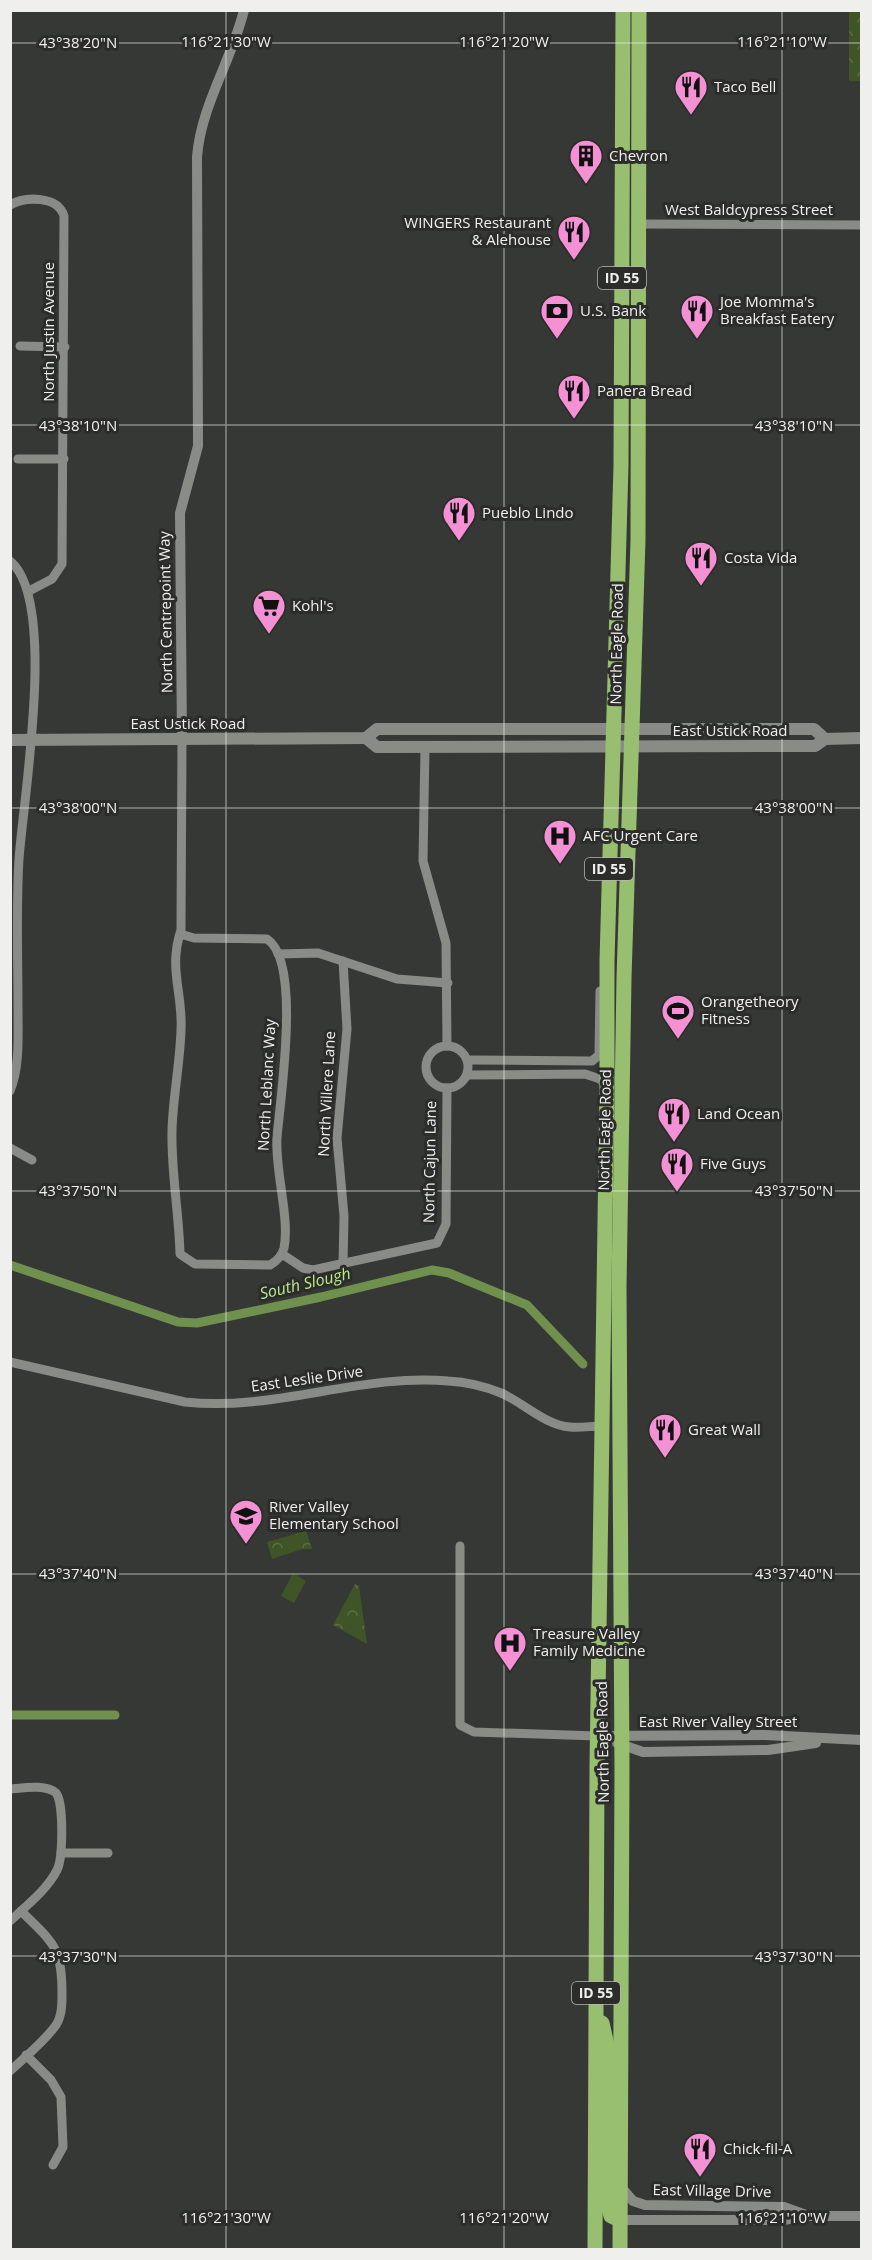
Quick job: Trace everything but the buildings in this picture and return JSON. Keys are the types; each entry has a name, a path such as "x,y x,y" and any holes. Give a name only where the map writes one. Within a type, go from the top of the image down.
{"highway":[{"path":"623,10 623,64 630,92 630,225"},
{"name":"North Eagle Road","path":"595,2250 597,1736 607,961 621,476 639,10"},
{"name":"North Eagle Road","path":"620,2250 621,1152 639,465 637,354 630,225"},
{"path":"607,1086 613,1090 613,1148 621,1152"},
{"path":"605,1164 613,1175 612,1278 620,1287"},
{"path":"596,2001 607,2045 607,2201 611,2216 620,2220"}],"main road":[{"name":"East Ustick Road","path":"10,740 366,738 377,729 814,729 825,739"},
{"name":"East Ustick Road","path":"366,738 377,747 815,746 825,739 861,738"}],"street":[{"name":"North Centrepoint Way","path":"244,10 231,52 200,131 197,157 198,446 180,513 182,739 180,934 174,951 174,968 181,1027 172,1140 172,1172 182,1257 195,1264 270,1265 282,1254"},
{"name":"North Justin Avenue","path":"10,205 23,201 56,203 64,216 62,564 52,579 28,591"},
{"name":"West Baldcypress Street","path":"630,225 861,225"},
{"path":"20,346 65,347"},
{"path":"18,459 64,459"},
{"path":"10,561 18,567 28,591 33,636 33,740 19,860 18,1044 10,1091"},
{"path":"425,747 423,861 446,943 447,1046"},
{"path":"180,934 194,938 267,939 276,946 278,954 318,953 398,980 448,983"},
{"name":"North Leblanc Way","path":"278,954 285,993 287,1030 277,1141 285,1238 282,1254"},
{"name":"North Villere Lane","path":"343,961 347,1029 337,1138 344,1216 344,1264"},
{"path":"467,1060 592,1061 599,1055 600,980 607,961"},
{"path":"467,1075 467,1060 462,1052 447,1046 431,1052 425,1065 430,1080 436,1085 447,1088 459,1083 467,1075 585,1074 600,1079 607,1086"},
{"name":"North Cajun Lane","path":"344,1264 416,1249 437,1243 442,1237 446,1224 447,1088"},
{"path":"10,1148 32,1160"},
{"path":"282,1254 303,1268 313,1270 344,1264"},
{"name":"East Leslie Drive","path":"10,1362 185,1402 210,1405 239,1404 400,1382 446,1381 475,1385 502,1394 552,1422 569,1428 602,1426"},
{"name":"East River Valley Street","path":"460,1546 460,1725 474,1732 597,1736 622,1740 765,1735 861,1740"},
{"name":"East River Valley Street","path":"622,1740 643,1752 768,1750 838,1740"},
{"path":"10,1789 45,1788 55,1792 61,1803 59,1868 50,1882 10,1921"},
{"path":"61,1853 108,1853"},
{"path":"10,2072 56,2024 60,2015 62,1966 59,1953 52,1942 21,1911"},
{"path":"26,2055 51,2080 61,2097 63,2146 54,2165"},
{"name":"East Village Drive","path":"621,2187 628,2198 645,2205 783,2207 809,2216"},
{"name":"East Village Drive","path":"620,2220 783,2220 809,2216 861,2216"}],"green space":[{"path":"849,11 861,11 861,81 849,81"},
{"path":"306,1531 312,1549 302,1549 272,1559 267,1542"},
{"path":"293,1573 306,1581 294,1603 281,1596"},
{"path":"355,1584 359,1586 367,1644 333,1625"}],"waterway":[{"name":"South Slough","path":"10,1265 178,1322 197,1323 321,1297 432,1270 449,1273 527,1305 583,1364"},
{"path":"10,1715 115,1715"}],"place":[{"name":"Taco Bell","path":"691,116"},
{"name":"Chevron","path":"586,185"},
{"name":"WINGERS Restaurant & Alehouse","path":"574,261"},
{"name":"U.S. Bank","path":"557,340"},
{"name":"Joe Momma's Breakfast Eatery","path":"697,340"},
{"name":"Panera Bread","path":"574,420"},
{"name":"Pueblo Lindo","path":"459,542"},
{"name":"Costa Vida","path":"701,587"},
{"name":"Kohl's","path":"269,635"},
{"name":"AFC Urgent Care","path":"560,865"},
{"name":"Orangetheory Fitness","path":"678,1040"},
{"name":"Land Ocean","path":"674,1143"},
{"name":"Five Guys","path":"677,1193"},
{"name":"Great Wall","path":"665,1459"},
{"name":"River Valley Elementary School","path":"246,1545"},
{"name":"Treasure Valley Family Medicine","path":"510,1672"},
{"name":"Chick-fil-A","path":"700,2178"}]}
